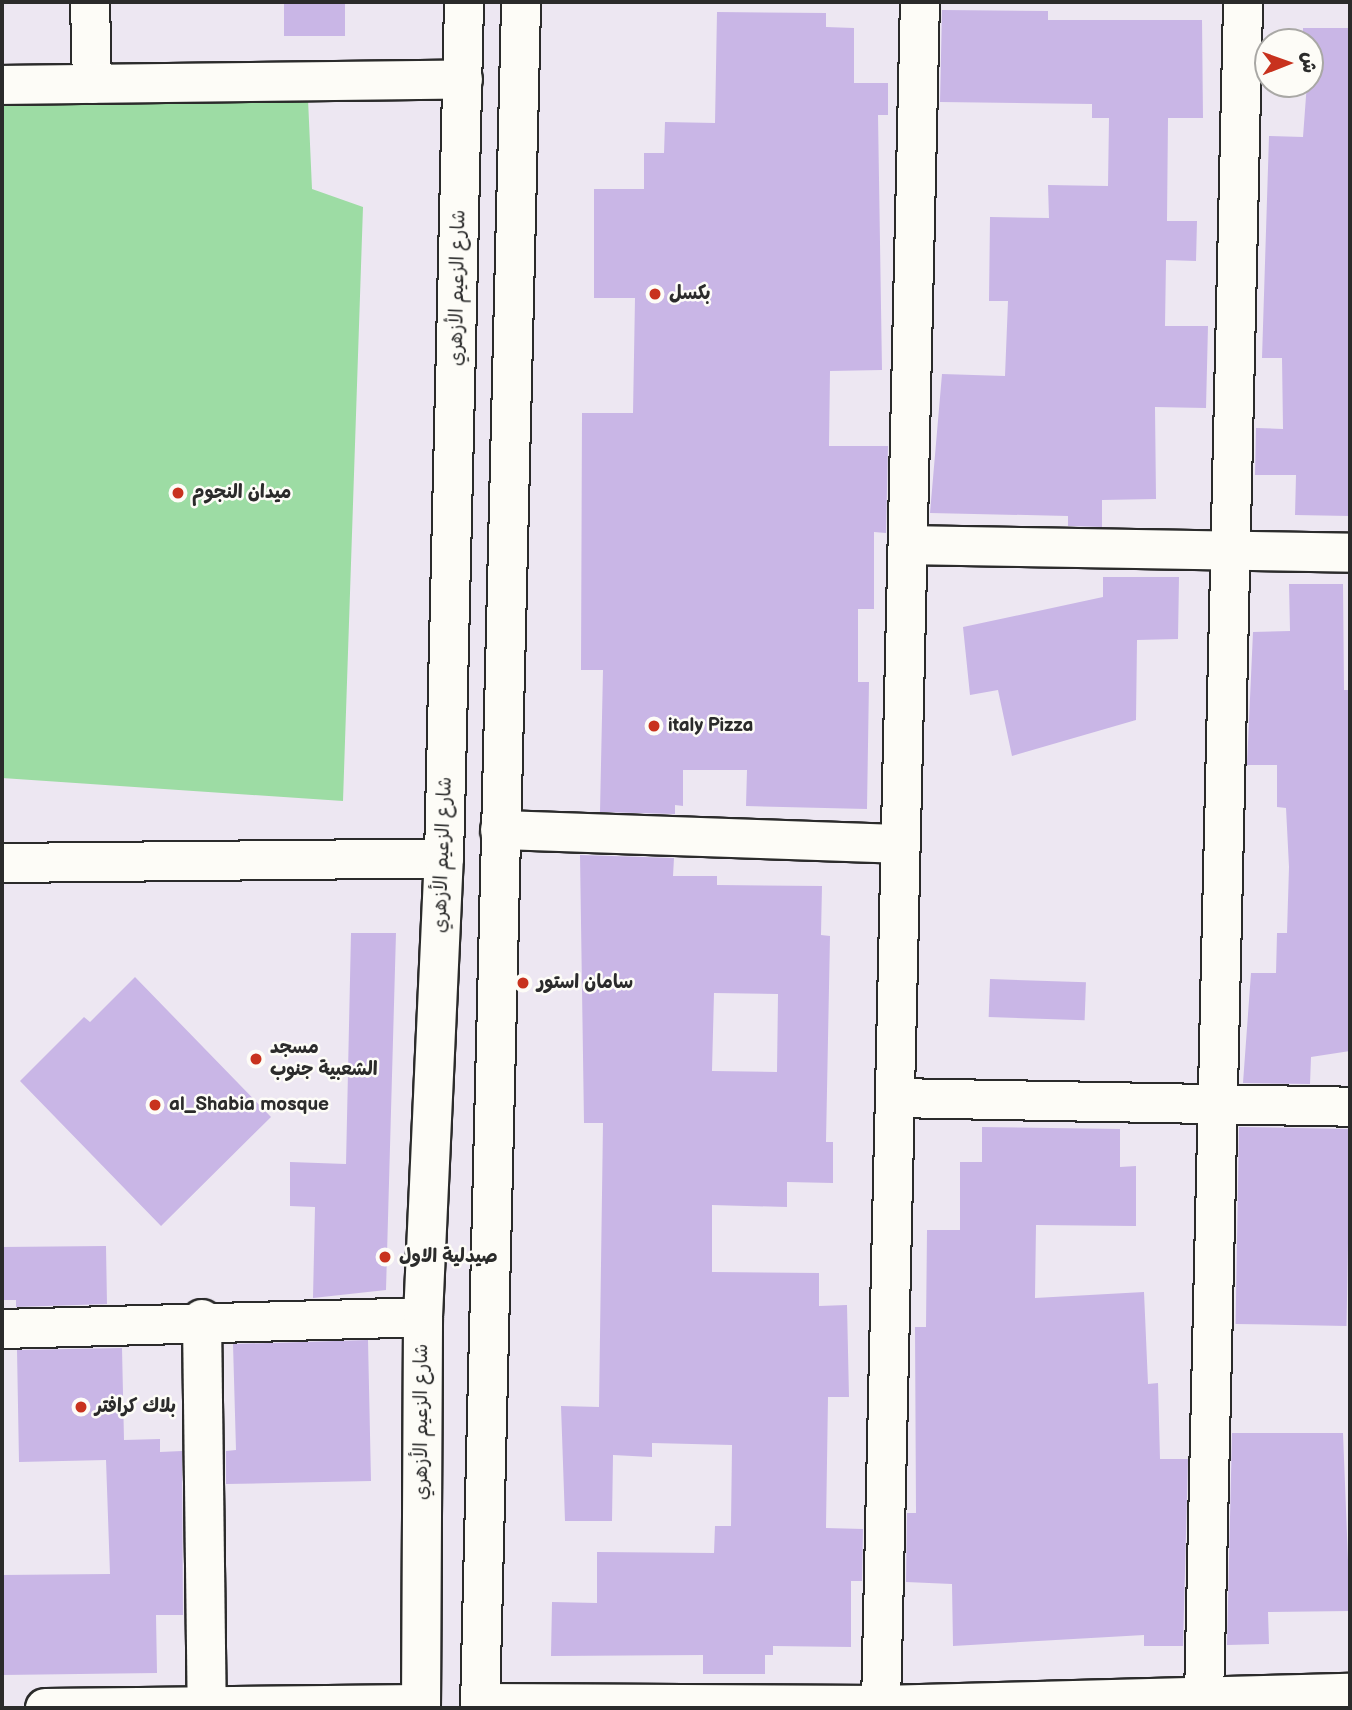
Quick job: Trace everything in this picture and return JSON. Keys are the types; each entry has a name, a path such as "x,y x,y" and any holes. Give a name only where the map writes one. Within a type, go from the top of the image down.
{"street":[{"path":"90,2 92,84"},
{"name":"شارع الزعيم الأزهري","path":"421,1706 423,1317 444,858 464,2"},
{"path":"521,2 480,1705 881,1704 1350,1693"},
{"path":"881,1704 920,2"},
{"path":"1204,1698 1243,2"},
{"path":"2,85 463,79"},
{"path":"908,545 1350,554"},
{"path":"500,830 900,844"},
{"path":"2,863 444,858"},
{"path":"895,1098 1350,1107"},
{"path":"2,1329 202,1319 423,1317"},
{"path":"202,1319 207,1703"},
{"path":"45,1708 207,1703 421,1706"}],"green space":[{"name":"ميدان النجوم","path":"308,99 312,189 363,207 343,801 2,778 2,105"}],"building":[{"path":"284,2 345,2 345,36 284,36"},
{"path":"942,10 1048,11 1048,20 1202,20 1203,118 1168,118 1167,221 1197,221 1196,261 1166,260 1165,326 1208,326 1206,408 1155,407 1156,499 1102,500 1102,527 1068,526 1068,516 930,513 942,374 1005,376 1008,301 989,301 990,217 1049,218 1048,185 1108,186 1109,118 1092,118 1092,104 940,102"},
{"path":"717,12 826,13 826,27 854,28 854,83 888,83 888,115 878,115 882,370 830,371 829,446 888,446 886,533 874,532 874,609 858,609 858,682 869,682 867,809 746,806 747,770 683,770 683,806 675,805 675,814 600,812 603,670 581,670 582,413 633,413 635,298 594,298 594,189 644,189 644,153 664,153 665,122 715,123"},
{"path":"1324,28 1350,28 1350,516 1295,515 1296,475 1255,475 1256,428 1283,429 1282,358 1262,358 1269,136 1303,137 1306,98 1324,98"},
{"path":"1103,577 1179,577 1178,639 1137,640 1136,720 1012,756 998,690 970,695 963,627 1103,597"},
{"path":"1289,584 1343,584 1344,690 1350,690 1350,1051 1311,1057 1310,1084 1243,1083 1251,973 1276,973 1277,933 1287,933 1289,867 1286,808 1277,807 1277,765 1247,765 1253,632 1290,631"},
{"path":"580,855 674,858 673,876 717,876 717,885 822,886 821,935 830,936 826,1142 833,1142 833,1183 787,1182 787,1207 712,1205 712,1272 819,1273 819,1306 847,1305 849,1397 828,1397 826,1528 863,1529 862,1581 851,1581 851,1647 773,1646 773,1655 765,1655 765,1674 703,1674 703,1655 551,1656 552,1602 597,1603 597,1552 714,1553 715,1526 731,1526 732,1445 652,1443 652,1457 613,1455 612,1521 565,1521 561,1406 599,1407 603,1123 584,1123","holes":["714,993 778,994 777,1072 712,1071"]},
{"path":"351,933 396,933 386,1290 313,1298 315,1207 290,1206 290,1162 346,1164"},
{"name":"al_Shabia mosque","path":"135,977 271,1117 161,1226 20,1081 84,1017 90,1022"},
{"path":"990,979 1086,982 1085,1020 989,1017"},
{"path":"982,1127 1120,1129 1120,1167 1136,1166 1136,1226 1036,1225 1035,1298 1144,1292 1148,1384 1158,1383 1160,1459 1188,1459 1183,1646 1144,1646 1144,1635 953,1646 952,1584 906,1582 907,1513 916,1513 915,1327 926,1327 927,1230 960,1230 960,1162 982,1162"},
{"path":"1239,1127 1350,1129 1347,1326 1236,1324"},
{"path":"106,1246 107,1304 16,1307 16,1300 2,1300 2,1247"},
{"path":"368,1340 371,1481 226,1484 226,1451 236,1450 233,1344"},
{"path":"122,1348 124,1440 160,1439 160,1452 182,1451 183,1615 156,1615 157,1673 2,1675 2,1575 110,1574 106,1460 19,1462 17,1350"},
{"path":"1232,1433 1343,1433 1350,1611 1268,1612 1269,1644 1227,1645"}],"place":[{"name":"بكسل","path":"655,294"},
{"name":"ميدان النجوم","path":"178,493"},
{"name":"italy Pizza","path":"654,726"},
{"name":"سامان استور","path":"523,983"},
{"name":"مسجد الشعبية جنوب","path":"256,1059"},
{"name":"al_Shabia mosque","path":"155,1105"},
{"name":"صيدلية الاول","path":"385,1257"},
{"name":"بلاك كرافتر","path":"81,1407"}]}
